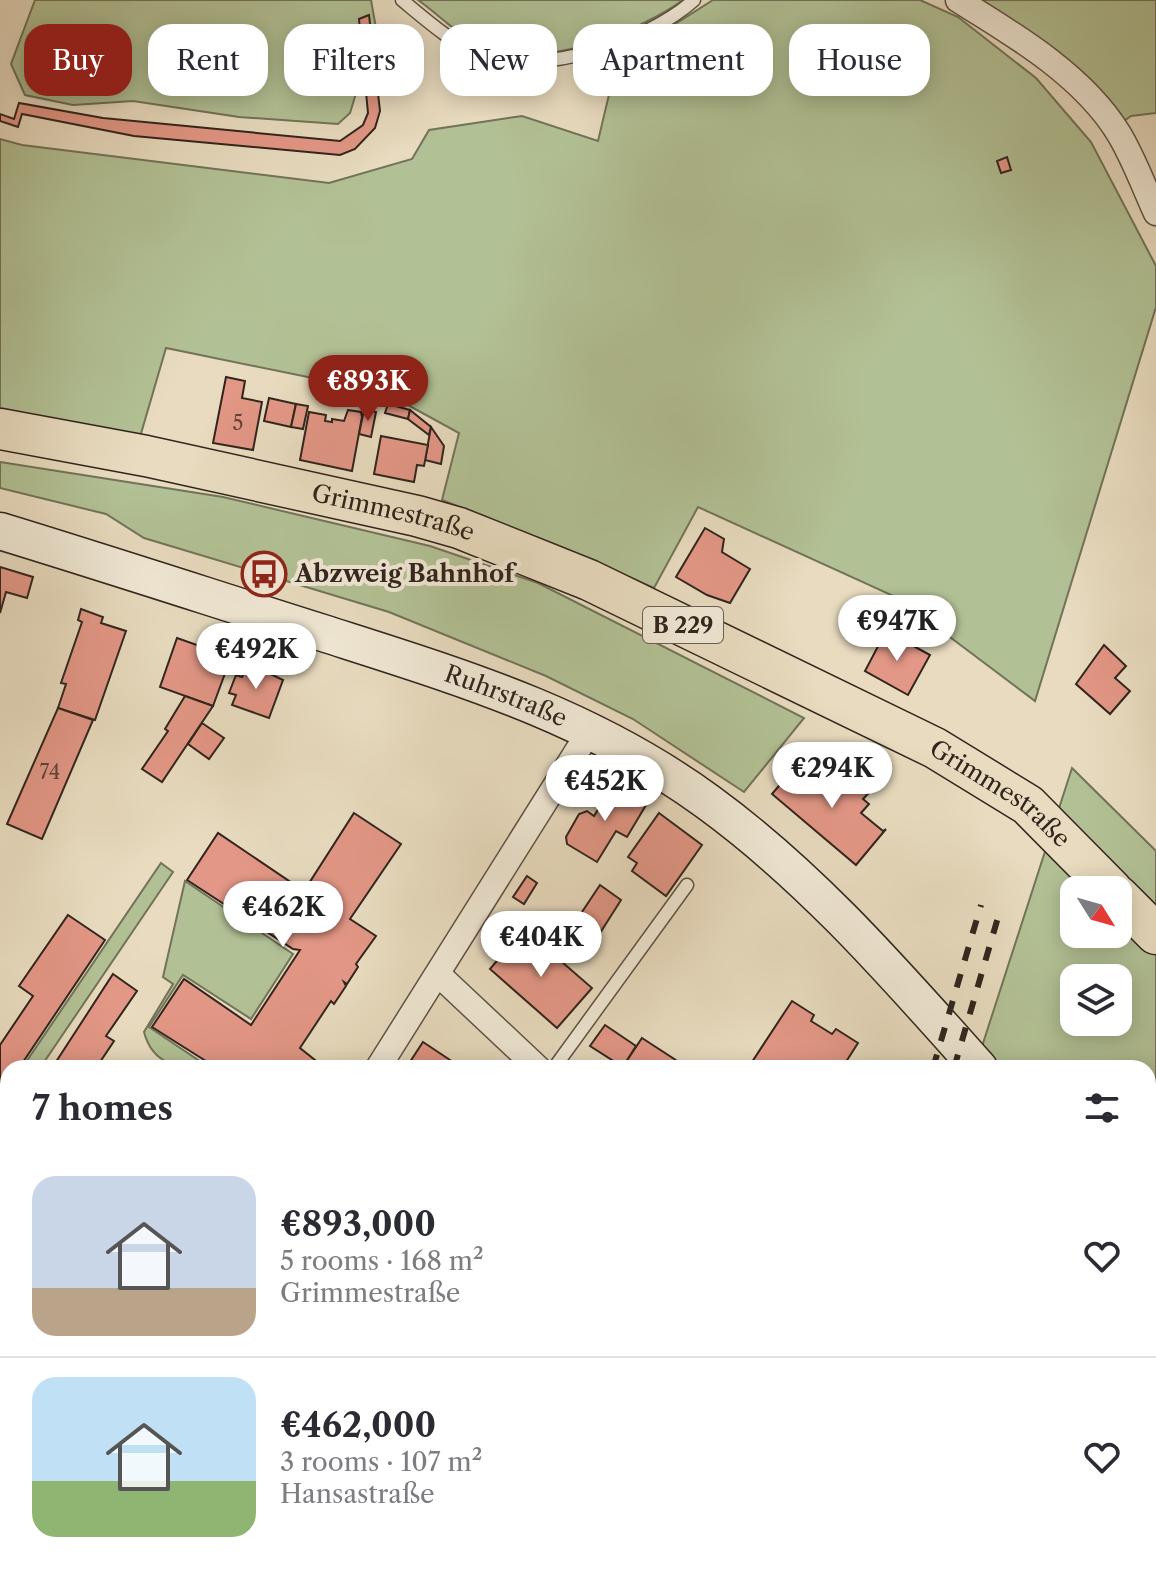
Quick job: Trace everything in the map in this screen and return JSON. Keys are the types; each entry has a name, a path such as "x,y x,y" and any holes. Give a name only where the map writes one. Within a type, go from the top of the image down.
{"main road":[{"name":"Grimmestraße","path":"0,429 146,456 200,471 417,516 503,544 589,580 935,748 1028,805 1098,876"},
{"name":"Ruhrstraße","path":"0,531 501,690 646,762 707,801 770,850 836,910 970,1057"},
{"path":"1132,910 1156,934"}],"street":[{"path":"958,0 1032,49 1081,88 1119,134 1156,213"},
{"path":"383,1060 589,732"},
{"path":"439,975 529,1060"}],"lane":[{"path":"402,0 457,42 483,55 528,62 592,51 632,37 680,12 694,0"},
{"path":"560,1060 687,885"}],"green space":[{"path":"35,0 371,0 375,24 284,24 284,96 355,96 350,113 338,124 239,117 133,101 73,105 30,96 132,96 132,24 26,24"},
{"path":"418,0 683,0 642,24 573,24 573,48 557,52 557,24 448,24"},
{"path":"713,0 920,0 958,17 1036,78 1091,142 1156,266 1156,307 1035,701 898,598 698,507 654,588 442,500 459,433 386,393 166,348 140,437 0,408 0,139 22,145 329,183 412,159 429,130 522,116 598,141 609,96 773,96 773,24 675,24"},
{"path":"972,0 1156,0 1156,113 1131,116 1124,121"},
{"path":"24,29 24,93 11,64"},
{"path":"0,462 223,497 430,546 538,583 804,718 744,792 633,719 546,676 389,612 144,538 106,514 0,488"},
{"path":"1072,768 1156,851 1156,1060 978,1060"},
{"path":"161,863 173,872 45,1060 27,1060"},
{"path":"185,881 293,954 251,1019 183,975 149,1027 198,1060 164,1060 148,1043 144,1032 173,984 163,977"}],"building":[{"path":"369,15 370,24 359,24 359,19"},
{"path":"366,96 378,96 380,111 375,128 355,149 340,155 134,136 22,114 18,127 0,121 0,114 14,119 19,103 103,118 340,141 363,125 368,113"},
{"path":"1007,157 1011,170 1001,173 997,161"},
{"path":"226,377 245,381 242,398 262,402 253,450 213,443"},
{"path":"269,398 296,404 291,427 264,421"},
{"path":"296,404 308,406 303,429 291,427"},
{"path":"388,404 410,410 408,419 385,413"},
{"path":"348,410 361,412 362,417 352,471 300,460 309,412 326,415 325,421 332,422 332,419 344,421"},
{"path":"364,410 376,412 371,437 359,434"},
{"path":"410,410 431,427 429,435 408,419"},
{"path":"431,427 444,446 441,464 425,460"},
{"path":"381,436 428,445 424,466 417,465 414,482 374,474"},
{"path":"705,528 724,539 722,552 750,569 730,603 707,595 676,577"},
{"path":"0,567 33,577 27,598 6,592 0,613"},
{"path":"81,609 103,617 101,623 126,631 95,720 58,708 66,684 61,683 82,622 78,620"},
{"path":"886,631 930,655 908,695 865,671"},
{"path":"177,638 231,657 213,706 160,687"},
{"path":"1104,645 1126,666 1115,678 1130,691 1110,714 1076,684"},
{"path":"248,663 283,680 269,718 232,705 236,695 229,693 236,675 242,677"},
{"path":"185,696 213,706 162,782 142,769 168,731 165,729"},
{"path":"58,708 93,720 42,839 7,824"},
{"path":"202,723 224,738 209,759 188,744"},
{"path":"838,755 857,771 849,779 830,766"},
{"path":"803,758 803,764 815,774 817,771 817,775 838,793 857,771 875,786 863,799 869,804 861,813 883,831 886,829 856,865 772,794"},
{"path":"613,785 646,805 627,837 616,831 597,862 567,844 566,837 579,814 587,811 594,816"},
{"path":"354,813 401,844 350,919 376,936 356,964 358,967 347,984 344,982 346,986 334,1004 331,1001 300,1048 315,1060 204,1060 152,1027 184,979 251,1025 300,950 293,949 187,880 218,833 304,891"},
{"path":"659,813 702,845 666,896 632,871 637,863 628,857"},
{"path":"527,876 537,883 524,904 513,897"},
{"path":"600,885 621,900 600,933 578,918"},
{"path":"68,915 105,940 24,1060 0,1060 0,1045 33,996 19,986"},
{"path":"524,929 592,988 557,1028 490,969"},
{"path":"113,974 137,991 106,1036 114,1041 101,1060 57,1060"},
{"path":"792,1001 814,1015 811,1021 832,1034 836,1029 858,1043 847,1060 753,1060"},
{"path":"605,1025 636,1046 627,1060 612,1060 590,1046"},
{"path":"642,1038 676,1060 627,1060"},
{"path":"423,1042 450,1060 411,1060"}],"railway":[{"path":"935,1060 981,905"},
{"path":"956,1060 999,914"}],"place":[{"name":"Abzweig Bahnhof","path":"264,574"}]}
